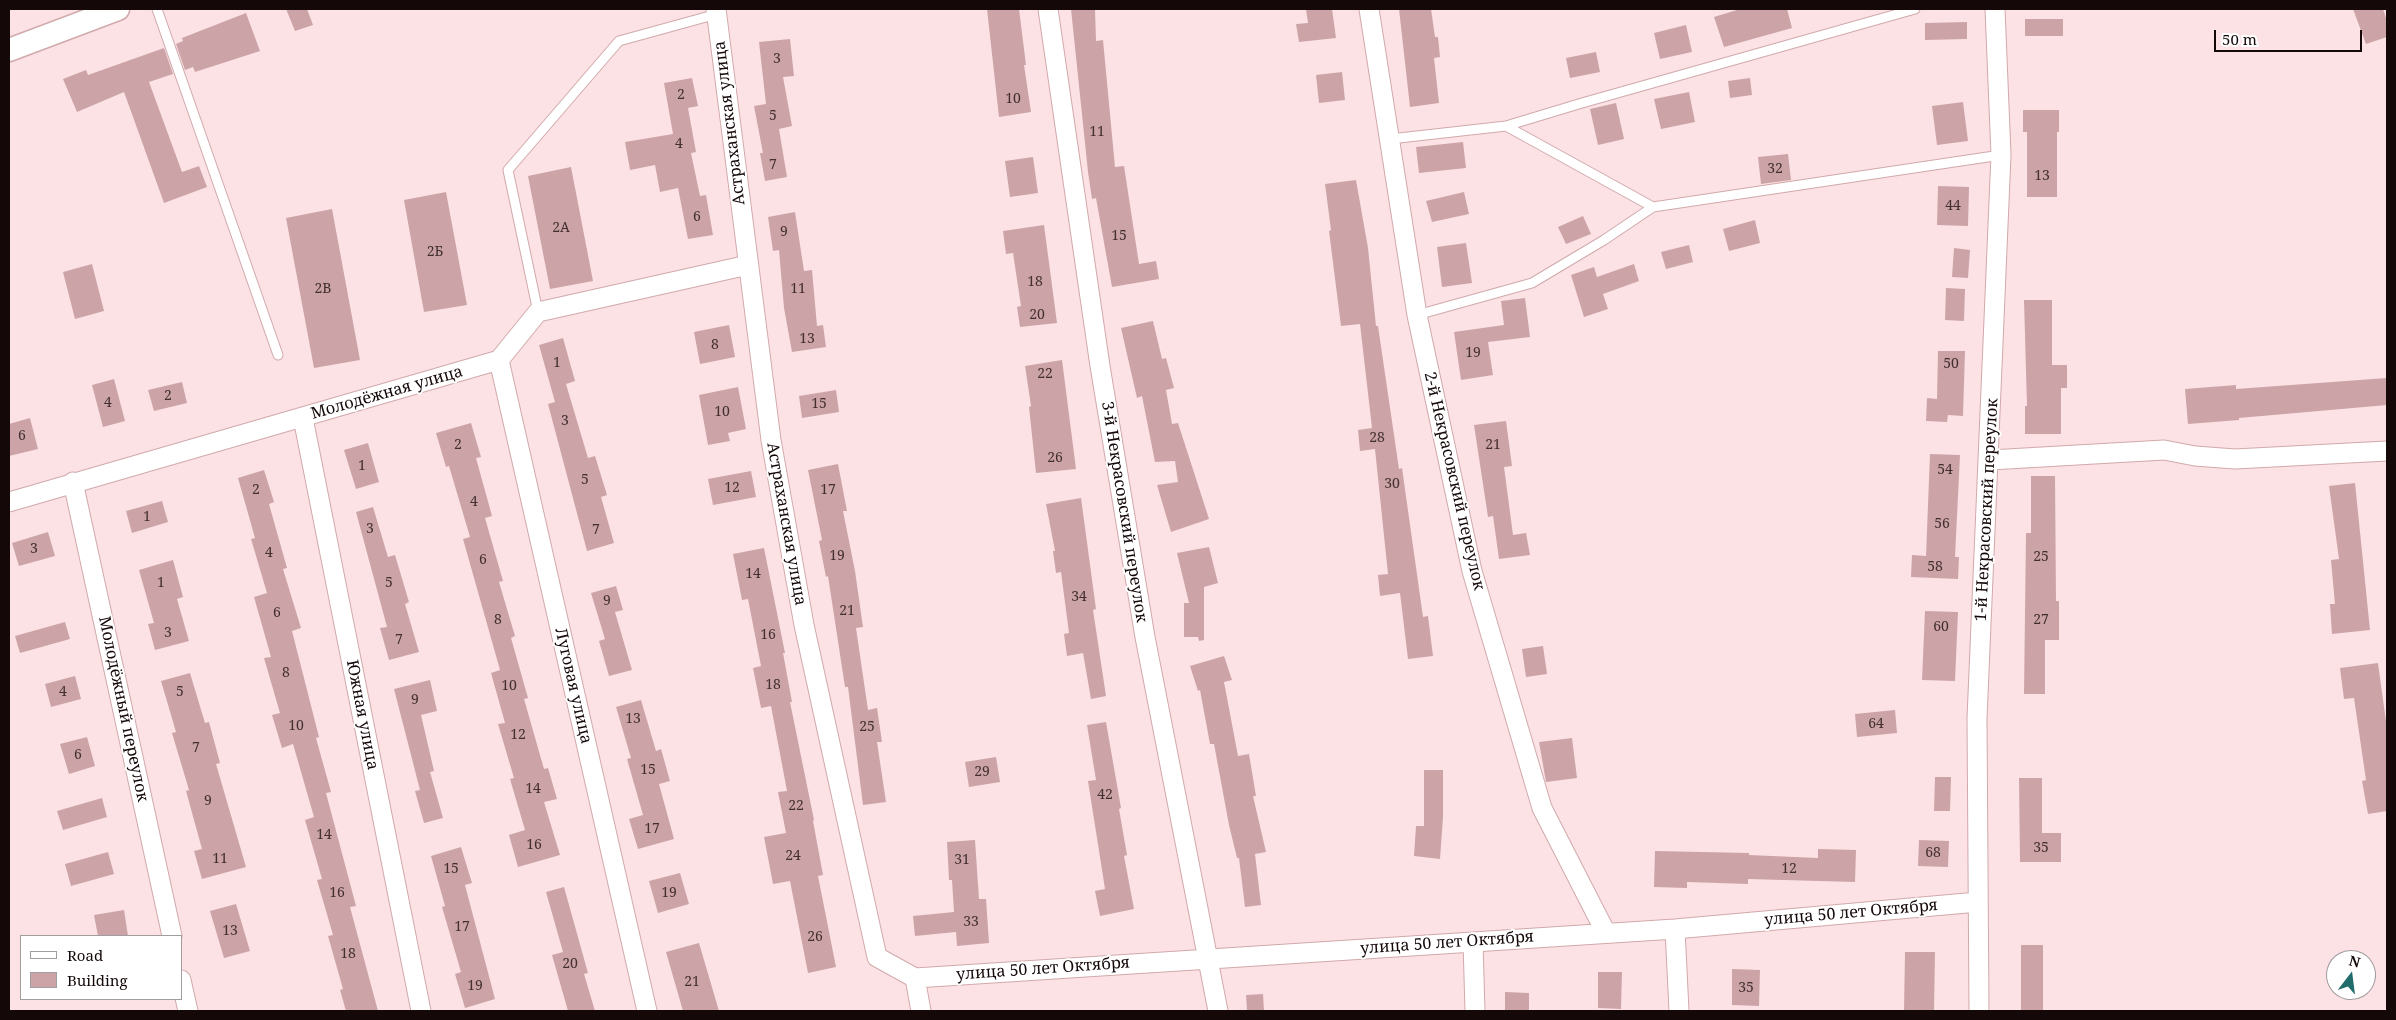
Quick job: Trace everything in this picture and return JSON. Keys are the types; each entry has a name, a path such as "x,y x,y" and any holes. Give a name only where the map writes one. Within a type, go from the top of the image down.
{"street":[{"path":"9,50 118,9"},
{"name":"3-й Некрасовский переулок","path":"1048,9 1100,366 1145,636 1218,1011"},
{"name":"2-й Некрасовский переулок","path":"1369,9 1417,315 1472,571 1542,808 1606,933"},
{"name":"1-й Некрасовский переулок","path":"1979,1011 1977,718 1990,460 2001,155 1995,9"},
{"name":"Астраханская улица","path":"716,11 772,440 804,625 876,957 915,978"},
{"path":"499,360 538,312 748,265"},
{"name":"Молодёжная улица","path":"9,502 499,360"},
{"name":"Луговая улица","path":"499,360 647,1011"},
{"name":"Южная улица","path":"303,418 421,1011"},
{"path":"1990,460 2164,450 2195,456 2235,459 2387,451"},
{"name":"Молодёжный переулок","path":"73,482 172,935"},
{"name":"улица 50 лет Октября","path":"915,978 1209,957 1675,929 1978,902"},
{"path":"1675,929 1679,1011"},
{"path":"1473,942 1475,1011"},
{"path":"915,978 921,1011"},
{"path":"182,984 188,1011"}],"lane":[{"path":"157,9 278,355"},
{"path":"1390,139 1506,126 1915,9"},
{"path":"538,312 508,170 619,41 716,11"},
{"path":"1506,126 1653,207"},
{"path":"1417,315 1532,283 1604,240 1653,207 2001,155"}],"building":[{"path":"286,9 307,9 313,25 295,31"},
{"path":"987,9 1019,9 1026,65 1024,65 1031,112 999,117"},
{"path":"1071,9 1095,9 1096,41 1103,40 1115,167 1124,166 1139,264 1156,261 1159,279 1112,287 1096,198 1092,199 1088,172"},
{"path":"1306,9 1332,9 1336,38 1299,42 1296,24 1308,23"},
{"path":"1399,9 1431,9 1435,37 1438,37 1440,57 1434,58 1439,103 1410,107"},
{"path":"1740,9 1787,9 1792,28 1724,47 1714,17"},
{"path":"2353,9 2383,9 2387,21 2387,37 2366,44"},
{"path":"246,13 260,51 195,72 193,67 185,70 176,44 183,41 182,38"},
{"path":"2025,19 2063,19 2063,36 2025,36"},
{"path":"1967,22 1967,39 1925,40 1925,23"},
{"path":"1686,25 1692,52 1660,59 1654,33"},
{"path":"790,39 794,76 783,77 792,126 779,129 787,177 765,181 760,153 763,153 754,106 766,104 759,42"},
{"path":"164,48 173,74 149,82 182,172 199,166 207,187 164,203 124,92 77,112 63,79 86,70 88,75"},
{"path":"1596,52 1600,72 1570,78 1566,58"},
{"path":"1342,72 1345,100 1319,103 1316,75"},
{"path":"692,78 698,106 688,108 696,152 691,153 700,196 706,195 713,235 688,239 678,188 660,192 655,165 630,170 625,142 673,134 664,83"},
{"path":"1750,78 1752,95 1730,98 1728,81"},
{"path":"1689,92 1695,122 1661,129 1654,99"},
{"path":"1963,102 1968,141 1937,145 1932,106"},
{"path":"1616,103 1624,139 1598,145 1590,109"},
{"path":"2023,110 2059,110 2057,197 2027,197 2027,132 2023,132"},
{"path":"1463,142 1466,168 1419,173 1416,147"},
{"path":"1788,154 1791,180 1761,184 1758,157"},
{"path":"1033,157 1038,193 1010,197 1005,161"},
{"path":"571,167 593,281 550,289 528,176"},
{"path":"1356,180 1368,248 1376,326 1378,326 1399,469 1402,468 1423,617 1428,616 1433,656 1408,659 1400,593 1380,596 1378,575 1388,574 1375,449 1360,451 1358,430 1372,428 1360,324 1341,326 1325,184"},
{"path":"1938,186 1969,187 1968,226 1937,225"},
{"path":"446,192 467,305 424,312 404,200"},
{"path":"1464,192 1469,214 1432,222 1426,201"},
{"path":"332,209 360,360 314,368 286,218"},
{"path":"795,212 804,271 812,270 817,326 823,325 826,347 792,352 784,308 779,250 773,251 768,217"},
{"path":"1583,216 1591,234 1566,244 1558,227"},
{"path":"1755,220 1760,243 1729,251 1723,229"},
{"path":"1044,225 1057,323 1020,327 1017,307 1021,306 1013,253 1006,254 1003,231"},
{"path":"1466,243 1472,283 1442,287 1437,247"},
{"path":"1689,245 1693,262 1666,269 1661,252"},
{"path":"1954,248 1970,250 1968,278 1952,277"},
{"path":"92,264 104,311 75,319 63,272"},
{"path":"1634,264 1639,281 1603,294 1608,309 1584,317 1571,275 1594,267 1597,277"},
{"path":"1946,288 1965,289 1964,321 1945,320"},
{"path":"1525,298 1530,337 1488,342 1493,375 1461,380 1454,332 1504,325 1501,301"},
{"path":"2024,300 2052,300 2052,365 2067,365 2067,388 2061,388 2061,434 2025,434 2025,406 2027,406"},
{"path":"1153,321 1162,359 1166,358 1174,388 1166,390 1172,424 1178,423 1209,519 1171,532 1157,485 1178,482 1175,461 1155,462 1142,396 1137,398 1121,328"},
{"path":"729,325 735,357 700,364 694,332"},
{"path":"563,338 575,381 566,384 588,458 595,456 607,495 601,497 614,543 587,551 548,404 555,402 539,345"},
{"path":"1938,351 1965,351 1963,416 1948,415 1947,422 1926,421 1927,398 1937,399"},
{"path":"1062,360 1076,469 1036,473 1029,407 1031,406 1025,366"},
{"path":"2387,378 2387,405 2188,424 2185,389 2236,385 2236,389"},
{"path":"114,379 125,421 103,427 92,385"},
{"path":"182,382 187,403 154,411 148,390"},
{"path":"738,387 746,429 728,433 730,441 708,445 699,395"},
{"path":"836,390 839,412 802,418 799,396"},
{"path":"30,418 38,449 9,456 9,424"},
{"path":"1506,421 1512,466 1504,467 1513,535 1526,533 1530,555 1499,559 1493,516 1488,517 1474,425"},
{"path":"471,423 481,457 476,458 492,516 485,518 503,581 499,582 515,636 511,638 528,698 524,699 544,769 548,768 557,799 544,802 560,855 518,867 509,835 525,830 510,779 514,778 498,724 505,723 491,673 500,670 463,539 470,537 449,466 446,467 436,433"},
{"path":"368,443 379,482 356,489 344,450"},
{"path":"1930,454 1960,455 1955,557 1959,557 1958,579 1911,577 1912,555 1926,556"},
{"path":"838,464 847,511 843,511 855,571 863,627 856,628 868,710 877,708 882,742 877,742 886,802 863,805 848,687 845,687 828,576 826,577 819,541 822,540 808,470"},
{"path":"264,470 274,502 269,504 287,568 283,569 301,628 292,631 319,737 316,738 331,792 326,793 356,906 350,907 378,1011 346,1011 340,990 343,989 328,936 333,935 317,880 322,879 305,820 314,817 293,744 282,748 272,715 280,713 264,658 271,657 254,597 267,593 251,539 255,538 238,478"},
{"path":"751,471 756,497 713,505 708,479"},
{"path":"2031,476 2055,476 2056,601 2059,601 2059,640 2045,640 2045,694 2024,694 2026,533 2031,533"},
{"path":"2355,483 2370,630 2332,634 2330,604 2335,604 2331,560 2339,559 2329,486"},
{"path":"1081,498 1096,609 1093,610 1106,696 1091,699 1083,653 1067,656 1064,634 1069,633 1061,572 1056,573 1053,551 1055,551 1046,504"},
{"path":"162,501 168,522 132,533 126,511"},
{"path":"373,507 388,557 395,555 409,602 405,604 419,652 389,660 380,628 387,627 356,512"},
{"path":"48,532 55,556 19,566 12,543"},
{"path":"1209,547 1218,583 1204,587 1204,640 1199,641 1198,637 1184,637 1184,603 1189,603 1177,553"},
{"path":"764,548 785,653 783,653 792,702 790,702 814,820 823,875 818,876 836,967 808,973 790,881 773,884 764,837 786,833 778,792 787,791 771,706 761,708 753,668 761,666 748,599 742,600 733,554"},
{"path":"173,560 183,597 177,599 189,641 155,650 148,624 154,623 139,570"},
{"path":"616,586 623,610 615,612 632,670 609,676 599,641 605,639 591,593"},
{"path":"1925,611 1958,612 1955,681 1922,680"},
{"path":"65,622 70,639 20,653 15,636"},
{"path":"1543,646 1547,674 1526,677 1522,649"},
{"path":"1224,656 1232,680 1224,682 1238,756 1249,754 1256,796 1253,796 1266,852 1255,854 1261,905 1245,907 1239,858 1237,858 1229,825 1214,744 1210,744 1200,690 1198,691 1190,666"},
{"path":"2378,663 2387,729 2387,811 2368,814 2362,781 2366,780 2354,698 2344,699 2340,668"},
{"path":"190,673 205,723 209,722 220,763 216,764 246,867 202,879 194,851 202,849 186,791 189,790 172,733 176,732 161,681"},
{"path":"75,676 81,699 51,707 45,684"},
{"path":"430,680 437,711 421,715 434,771 430,772 443,818 424,823 415,791 420,790 394,689"},
{"path":"641,700 656,751 661,749 670,781 659,784 674,839 638,849 629,819 643,815 627,759 631,758 616,707"},
{"path":"1895,710 1897,733 1857,737 1855,714"},
{"path":"1106,722 1121,808 1119,809 1127,855 1124,856 1134,909 1100,916 1095,891 1105,889 1088,781 1096,780 1087,725"},
{"path":"87,737 95,766 69,774 60,744"},
{"path":"1572,738 1577,778 1546,782 1539,742"},
{"path":"996,757 1000,782 969,787 965,762"},
{"path":"1424,770 1443,770 1443,817 1440,859 1414,856 1416,826 1424,826"},
{"path":"1935,777 1951,777 1950,811 1934,811"},
{"path":"2019,778 2042,778 2042,833 2061,833 2061,862 2020,862"},
{"path":"102,798 107,817 63,830 57,811"},
{"path":"975,840 979,899 986,899 989,943 957,946 956,932 915,936 913,916 954,912 952,880 949,880 947,842"},
{"path":"1919,840 1949,841 1948,867 1918,866"},
{"path":"461,847 472,883 465,885 495,999 465,1008 455,974 461,972 442,907 445,906 431,856"},
{"path":"1818,849 1856,850 1855,882 1748,879 1748,884 1687,882 1687,888 1654,887 1655,851 1749,853 1749,855 1818,858"},
{"path":"108,852 114,874 71,886 65,864"},
{"path":"680,873 689,904 658,913 649,881"},
{"path":"564,887 588,973 584,974 595,1011 568,1011 552,955 563,952 546,892"},
{"path":"236,904 250,951 224,958 210,911"},
{"path":"124,910 128,935 98,935 94,915"},
{"path":"699,943 719,1011 683,1011 666,952"},
{"path":"2021,945 2043,945 2043,1011 2021,1011"},
{"path":"1905,952 1935,952 1934,1011 1904,1011"},
{"path":"1732,969 1760,970 1759,1006 1732,1005"},
{"path":"1598,972 1622,972 1621,1009 1598,1008"},
{"path":"1505,992 1529,993 1529,1011 1505,1011"},
{"path":"1263,994 1264,1011 1247,1011 1246,995"}]}
